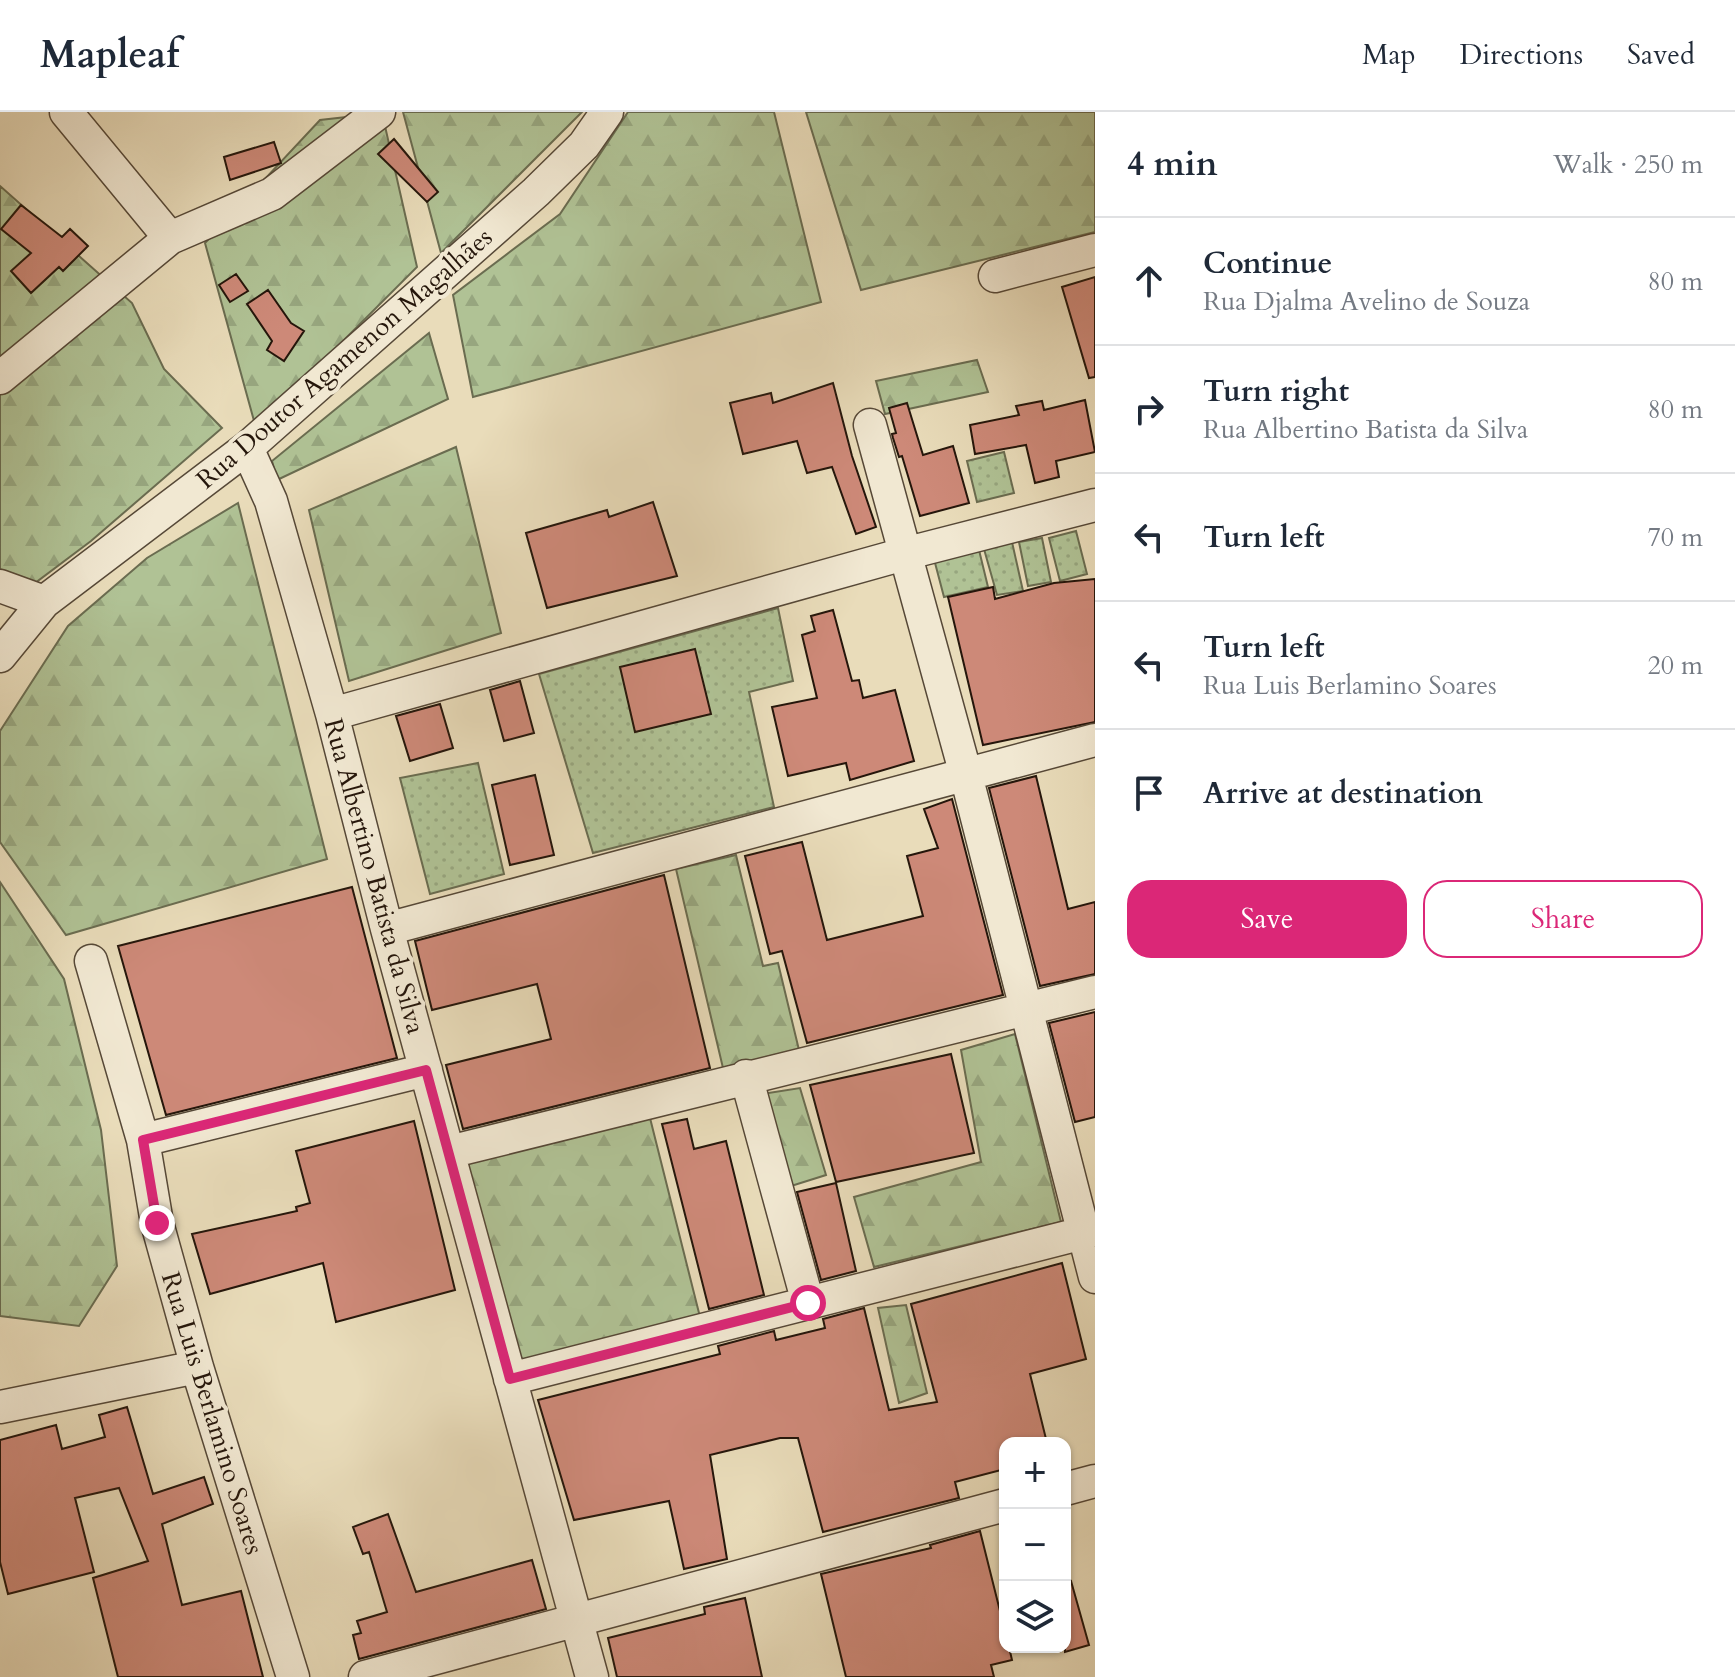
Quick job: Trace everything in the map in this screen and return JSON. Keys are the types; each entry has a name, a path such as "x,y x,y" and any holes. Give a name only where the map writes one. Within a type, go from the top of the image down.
{"street":[{"path":"66,112 170,238"},
{"path":"0,378 170,238 272,194 379,112"},
{"name":"Rua Doutor Agamenon Magalhães","path":"0,656 44,602 247,448 536,192 584,145 607,112"},
{"path":"995,276 1095,250"},
{"path":"870,425 966,775 1025,1012 1089,1232 1095,1277"},
{"name":"Rua Albertino Batista da Silva","path":"247,448 271,501 332,714 387,929 592,1677"},
{"path":"332,714 904,554 1095,505"},
{"path":"0,586 44,602"},
{"path":"387,929 1095,740"},
{"name":"Rua Luis Berlamino Soares","path":"91,961 143,1140 157,1223 197,1367 293,1677"},
{"path":"449,1152 746,1076 1025,1012 1095,992"},
{"path":"143,1140 426,1070"},
{"path":"746,1076 808,1303"},
{"path":"510,1379 1089,1232"},
{"path":"0,1407 197,1367"},
{"path":"1071,1487 1095,1481"},
{"path":"365,1677 999,1507"}],"green space":[{"path":"403,112 582,112 441,253"},
{"path":"628,112 774,112 821,302 473,397 453,295 560,214"},
{"path":"806,112 1095,112 1095,232 861,290"},
{"path":"382,113 417,267 256,428 205,243 320,120"},
{"path":"0,186 132,303 164,369 222,428 91,541 35,583 0,569"},
{"path":"429,333 448,399 277,480 272,461"},
{"path":"977,360 988,392 885,414 876,381"},
{"path":"456,447 501,633 349,681 309,510"},
{"path":"1004,452 1014,493 977,502 967,461"},
{"path":"238,503 327,859 66,935 0,842 0,731 68,626 147,558"},
{"path":"1076,531 1087,574 1060,581 1049,538"},
{"path":"1042,538 1051,582 1028,586 1019,542"},
{"path":"1012,542 1023,591 997,595 984,549"},
{"path":"979,550 988,587 944,597 934,559"},
{"path":"778,608 793,681 749,692 774,807 593,853 539,674"},
{"path":"478,763 504,874 430,894 400,778"},
{"path":"736,855 763,966 778,963 799,1050 723,1068 676,869"},
{"path":"0,882 64,979 101,1130 117,1266 79,1326 0,1316"},
{"path":"1015,1034 1061,1222 874,1267 854,1197 981,1162 961,1050"},
{"path":"800,1088 826,1175 788,1187 762,1094"},
{"path":"650,1118 700,1317 518,1363 463,1158"},
{"path":"906,1305 927,1393 899,1403 878,1308"}],"building":[{"path":"394,139 438,192 427,202 378,154"},
{"path":"274,142 281,163 230,180 224,157"},
{"path":"21,205 62,237 70,229 88,246 63,271 59,267 31,293 11,271 31,253 1,229"},
{"path":"236,274 248,291 230,302 219,285"},
{"path":"1095,277 1095,377 1089,378 1062,287"},
{"path":"268,290 291,323 304,331 284,361 267,350 272,341 247,304"},
{"path":"833,383 852,456 876,527 856,534 832,467 807,473 797,441 743,454 730,403 771,393 773,403"},
{"path":"1085,400 1095,452 1056,461 1059,477 1035,483 1026,445 975,454 970,425 1019,415 1016,406 1042,401 1044,410"},
{"path":"907,403 923,455 953,446 969,503 920,516 902,456 899,457 893,438 892,434 896,433 889,408"},
{"path":"653,502 677,576 547,608 526,533 607,510 609,517"},
{"path":"1095,579 1095,722 983,745 948,597 993,587 995,599 1054,583"},
{"path":"833,610 852,681 859,680 863,698 895,690 914,761 850,780 846,763 788,776 772,707 817,698 802,635 815,631 811,616"},
{"path":"695,649 711,714 635,732 620,667"},
{"path":"520,681 534,733 504,741 490,690"},
{"path":"440,704 453,748 410,761 396,716"},
{"path":"535,775 554,855 510,865 492,785"},
{"path":"1036,776 1068,909 1095,902 1095,974 1040,986 989,788"},
{"path":"952,799 1003,995 807,1043 782,951 770,954 745,856 802,842 827,940 923,916 907,856 938,848 924,809"},
{"path":"664,875 710,1068 463,1129 446,1065 551,1039 543,1007 537,984 432,1010 415,941"},
{"path":"352,887 397,1058 166,1115 118,946"},
{"path":"1095,1012 1095,1117 1075,1122 1049,1023"},
{"path":"951,1054 974,1153 836,1182 810,1085"},
{"path":"687,1119 694,1149 726,1141 764,1295 709,1309 662,1124"},
{"path":"414,1121 455,1290 336,1322 323,1263 210,1294 192,1234 297,1211 296,1207 310,1203 296,1151"},
{"path":"836,1183 856,1271 821,1280 797,1192"},
{"path":"1062,1263 1086,1359 1030,1374 1046,1437 999,1437 999,1471 955,1482 959,1498 823,1532 798,1438 780,1438 710,1455 727,1559 684,1569 669,1501 574,1520 538,1400 720,1354 718,1346 774,1331 776,1340 825,1328 823,1319 864,1308 889,1410 937,1402 911,1304"},
{"path":"127,1407 153,1494 204,1477 213,1504 162,1524 182,1605 241,1591 263,1677 118,1677 93,1578 148,1561 119,1488 75,1498 94,1572 8,1594 0,1562 0,1440 56,1425 62,1449 105,1437 99,1415"},
{"path":"388,1514 416,1592 532,1560 546,1609 359,1659 353,1635 361,1633 357,1621 387,1612 369,1552 363,1554 353,1527"},
{"path":"980,1531 999,1607 999,1653 1010,1653 1012,1660 991,1665 994,1677 846,1677 821,1574 931,1548 930,1545"},
{"path":"1071,1581 1089,1645 1071,1650"},
{"path":"745,1598 762,1677 617,1677 608,1638 705,1614 704,1607"}],"route":[{"path":"157,1223 143,1140 426,1070 510,1379 808,1303"}]}
